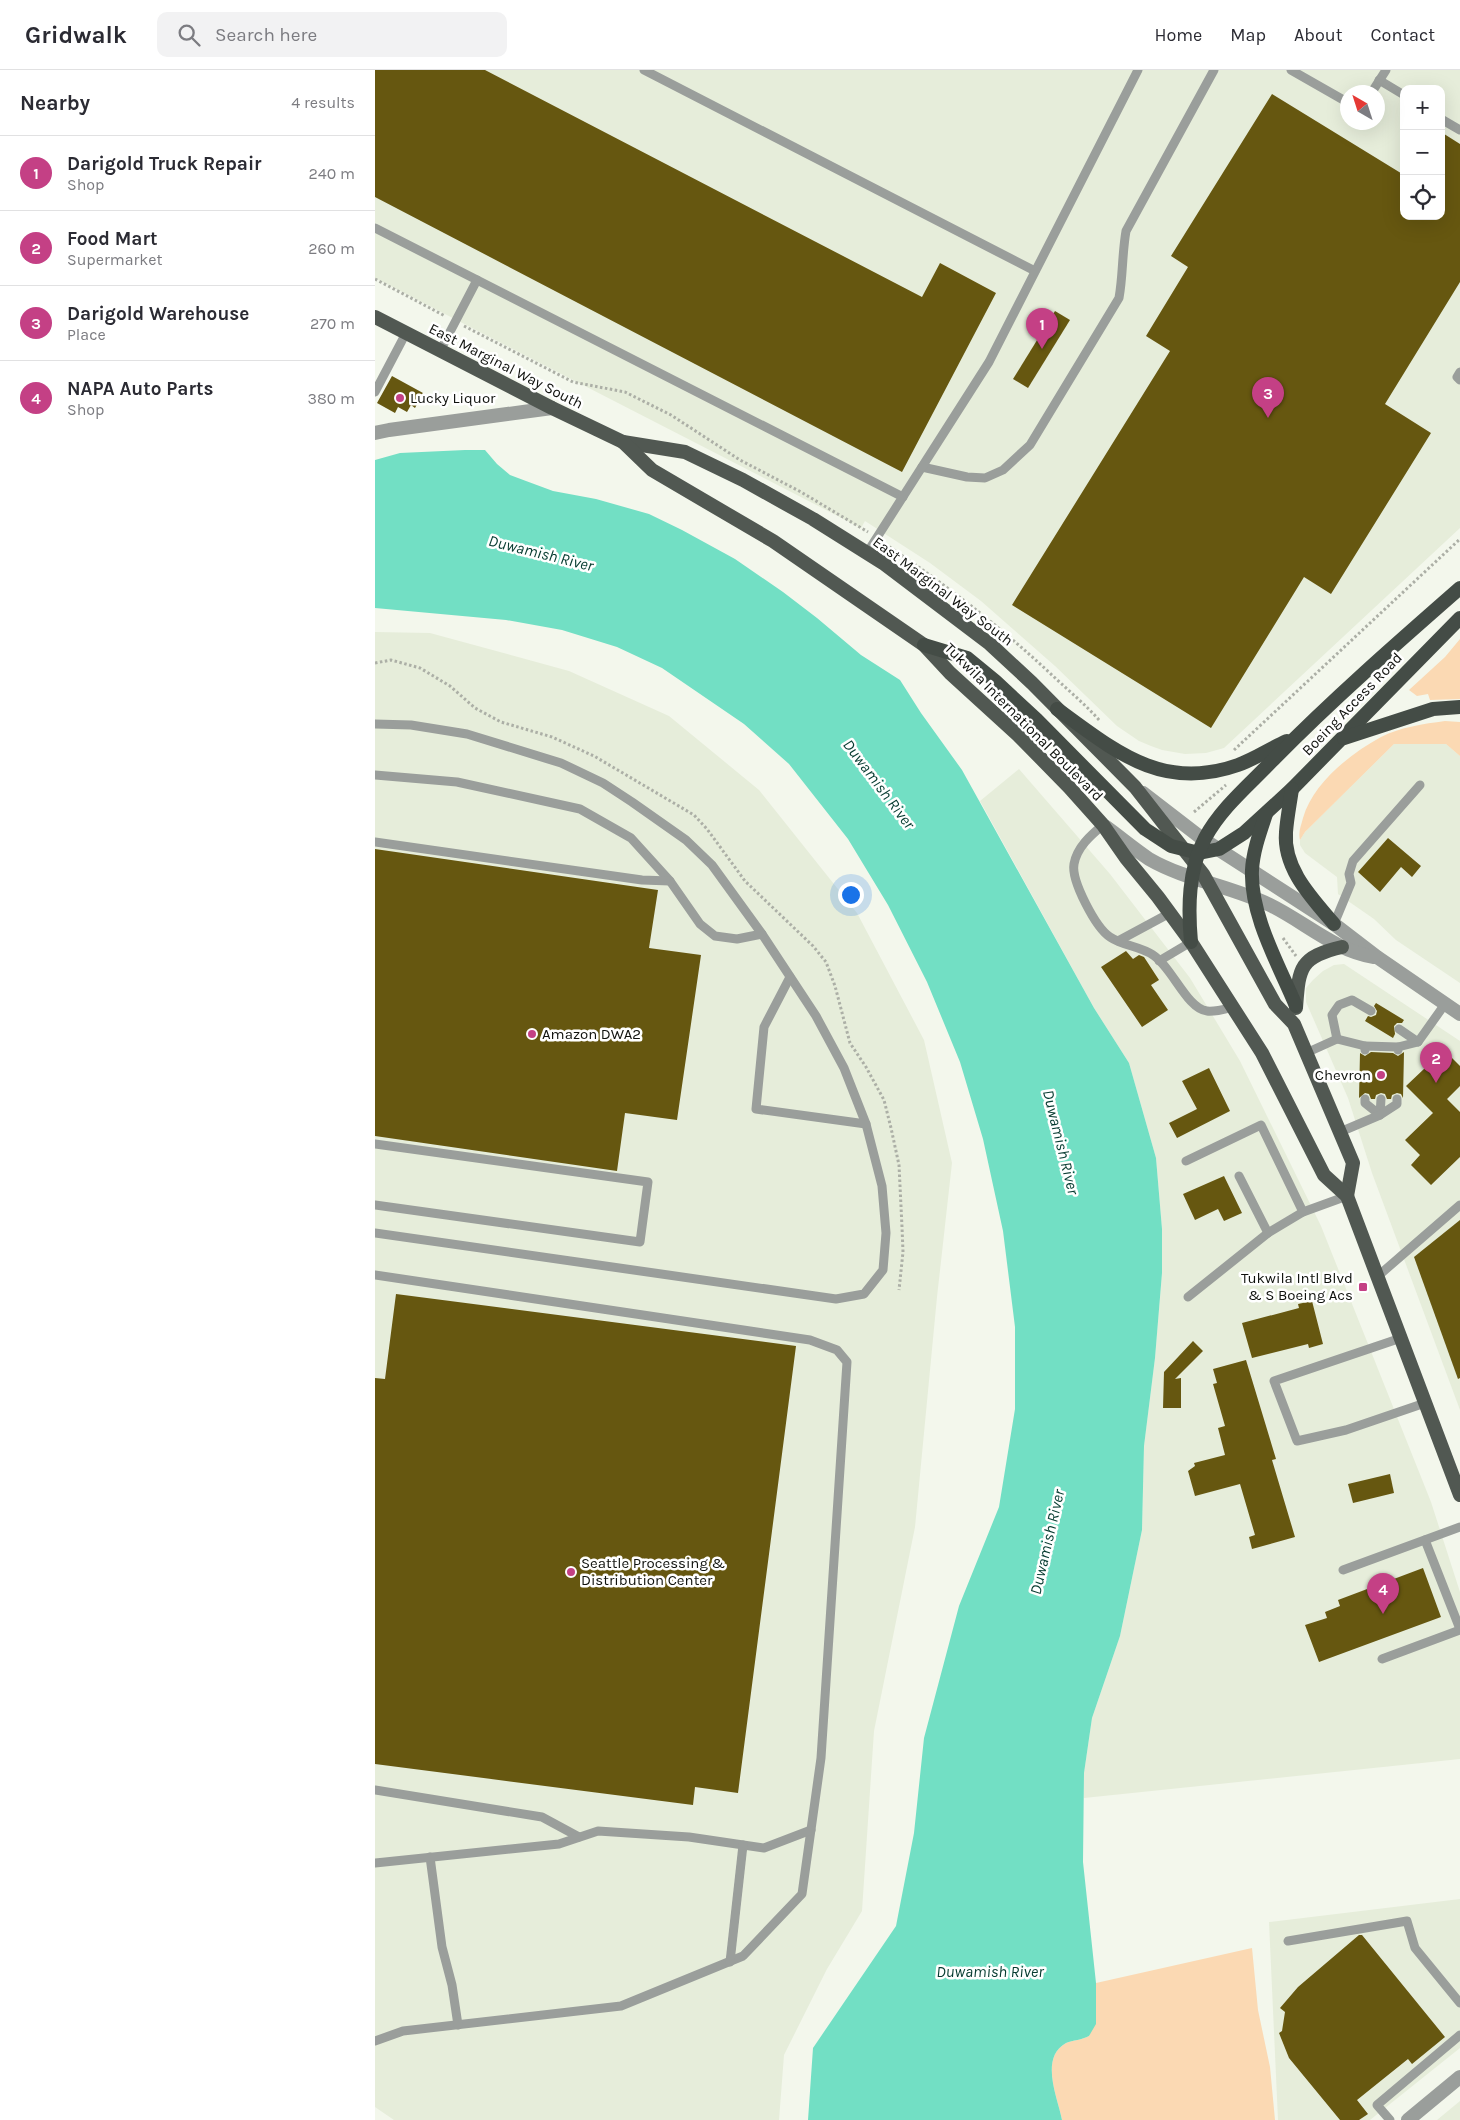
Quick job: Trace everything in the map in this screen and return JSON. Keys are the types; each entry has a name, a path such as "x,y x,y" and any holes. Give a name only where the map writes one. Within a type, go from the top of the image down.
{"highway":[{"name":"Boeing Access Road","path":"1299,734 1460,588"},
{"name":"Boeing Access Road","path":"1219,849 1244,833 1292,789 1340,738 1460,618"},
{"path":"925,645 967,658 1037,720 1139,824 1193,861"},
{"path":"1340,738 1433,709 1460,707"},
{"path":"1057,709 1113,749 1142,764 1178,773 1216,771 1240,764 1299,734"},
{"path":"1191,942 1189,896 1193,861 1204,840 1225,810 1299,734"},
{"path":"1292,789 1286,833 1289,856 1299,880 1334,924"},
{"path":"1266,813 1257,842 1252,871 1254,897 1260,918 1296,1006"},
{"path":"1193,861 1219,849"}],"main road":[{"name":"East Marginal Way South","path":"375,318 551,408 623,442 685,452 743,480 813,519 867,553 990,644 1033,683 1135,786 1193,861"},
{"name":"East Marginal Way South","path":"623,442 652,470 773,541 925,645"},
{"name":"Tukwila International Boulevard","path":"925,645 950,673 1018,735 1103,825 1191,942 1262,1053 1324,1175 1347,1196"},
{"path":"1193,861 1209,882 1275,1004 1294,1024 1340,1132 1353,1163 1347,1196 1460,1495"},
{"path":"1294,1024 1298,978 1305,965 1316,955 1342,947"}],"street":[{"path":"375,433 551,408"},
{"path":"1135,786 1204,840 1334,924 1377,957 1460,1014"},
{"path":"1103,825 1149,859 1193,861"},
{"path":"1209,882 1254,897 1280,910 1342,947 1360,955 1377,957"},
{"path":"1408,2120 1460,2077"}],"lane":[{"path":"644,70 1035,271"},
{"path":"867,553 989,362 1138,70"},
{"path":"1291,70 1340,98"},
{"path":"1376,85 1386,70"},
{"path":"922,467 967,477 985,478 1003,470 1030,445 1119,298 1123,277 1122,255 1126,231 1212,71"},
{"path":"1379,80 1400,93"},
{"path":"1445,121 1460,130"},
{"path":"375,228 903,497"},
{"path":"440,351 477,280"},
{"path":"375,392 406,333"},
{"path":"1460,372 1457,378 1460,380"},
{"path":"375,724 411,725 467,734 561,762 603,783 685,840 712,865 790,976 816,1016 844,1068 866,1124 883,1186 886,1233 883,1270 864,1294 836,1299 375,1233"},
{"path":"375,775 457,782 580,810 631,838 670,880 700,924 715,936 737,939 762,934"},
{"path":"1334,924 1351,883 1349,874 1353,861 1420,785"},
{"path":"1103,825 1081,846 1074,864 1076,878 1094,918 1110,937 1153,954 1169,970 1192,1004 1199,1009 1208,1011 1233,1007"},
{"path":"375,842 642,880 670,880"},
{"path":"1119,941 1170,913"},
{"path":"1159,961 1191,942"},
{"path":"790,976 764,1028 756,1109 866,1124"},
{"path":"1337,1039 1333,1015 1339,1005 1352,1000 1371,1011"},
{"path":"1306,1053 1337,1039 1365,1048 1398,1048 1419,1042 1445,1004"},
{"path":"1399,1029 1419,1042"},
{"path":"1365,1098 1365,1103 1380,1115"},
{"path":"1380,1115 1381,1099"},
{"path":"1340,1132 1380,1115 1397,1104 1397,1099"},
{"path":"1186,1161 1261,1125 1303,1212"},
{"path":"375,1144 648,1182 640,1242 375,1205"},
{"path":"1239,1176 1268,1234"},
{"path":"1187,1297 1268,1234 1303,1212 1347,1196"},
{"path":"1377,1276 1460,1205"},
{"path":"375,1276 810,1340 837,1350 847,1362 821,1758 802,1894 743,1956 621,2006 403,2031 375,2041"},
{"path":"1401,1338 1274,1381 1297,1441 1345,1430 1425,1403"},
{"path":"1343,1570 1460,1527"},
{"path":"1382,1659 1460,1629 1425,1540"},
{"path":"375,1790 542,1817 579,1837"},
{"path":"375,1863 559,1844 598,1831 689,1837 764,1848 811,1830"},
{"path":"730,1962 743,1845"},
{"path":"430,1857 442,1947 452,1985 458,2025"},
{"path":"1288,1942 1407,1921 1415,1948 1460,2003"},
{"path":"1390,2120 1377,2105 1460,2035"}],"path":[{"path":"1229,755 1460,539"},
{"path":"375,663 391,660 420,668 451,686 475,708 501,722 552,737 594,756 694,815 707,829 745,881 813,946 826,962 835,986 850,1043 867,1067 887,1109 899,1165 903,1252 899,1290"},
{"path":"1194,812 1233,779"},
{"path":"1203,803 1208,808"}],"shaded area":[{"path":"375,70 1460,70 1460,528 1224,748 1206,753 1185,754 1162,750 1139,741 1117,726 1055,666 981,601 930,563 865,521 861,528 375,278"},
{"path":"375,632 430,633 569,671 669,716 759,790 857,913 924,1040 952,1163 915,1527 874,1731 862,1911 827,1969 784,2055 779,2120 394,2120 375,2107"},
{"path":"1460,639 1460,699 1430,700 1428,694 1417,696 1409,690 1445,657"},
{"path":"1445,721 1460,722 1460,756 1446,744 1394,744 1305,832 1300,840 1300,829 1308,805 1324,781 1345,761 1369,744 1396,731 1412,726"},
{"path":"1394,744 1446,744 1460,756 1460,983 1396,940 1374,919 1338,894 1337,877 1305,853 1300,845 1300,840 1305,832"},
{"path":"1019,769 1110,874 1190,978 1240,1061 1321,1226 1431,1502 1460,1592 1460,1759 1084,1798 1084,1773 1092,1718 1120,1636 1142,1530 1144,1446 1155,1358 1162,1273 1162,1229 1156,1158 1129,1063 1094,1008 980,801"},
{"path":"1344,964 1460,1041 1460,1410 1372,1173 1348,1098 1306,1002 1306,988 1313,980 1323,971 1334,965"},
{"path":"1460,1899 1460,2048 1370,2120 1278,2120 1269,1922"},
{"path":"1252,1948 1258,2010 1270,2067 1275,2120 1062,2120 1052,2079 1053,2058 1066,2043 1089,2036 1096,2016 1096,1983"},
{"path":"1460,2101 1460,2120 1437,2120"}],"water":[{"name":"Duwamish River","path":"485,450 510,475 553,491 596,499 649,514 682,530 735,559 783,592 861,655 900,680 962,770 1094,1008 1129,1063 1156,1158 1162,1229 1162,1273 1155,1358 1144,1446 1142,1530 1120,1636 1092,1718 1084,1773 1083,1862 1096,1983 1096,2024 1089,2036 1066,2043 1053,2058 1052,2079 1062,2120 808,2120 813,2048 896,1926 914,1833 924,1738 959,1606 999,1507 1015,1409 1015,1327 1003,1231 983,1139 960,1062 927,982 888,905 848,839 789,764 744,724 662,668 617,647 562,630 506,620 375,608 375,460 400,453"}],"building":[{"path":"375,70 485,70 922,297 940,263 996,293 902,472 375,197"},
{"path":"1272,94 1400,173 1400,220 1445,220 1445,135 1460,144 1460,282 1385,404 1431,433 1331,594 1304,577 1211,728 1012,605 1170,351 1146,336 1188,267 1171,256"},
{"path":"1055,311 1070,320 1028,388 1013,379"},
{"name":"Lucky Liquor","path":"392,376 423,393 415,408 411,405 407,412 398,407 395,413 377,403"},
{"path":"1388,838 1421,866 1412,877 1401,867 1380,892 1358,872"},
{"name":"Amazon DWA2","path":"375,849 658,890 649,948 701,955 677,1120 625,1113 617,1171 375,1136"},
{"path":"1126,951 1133,959 1139,955 1144,957 1159,980 1151,985 1168,1010 1142,1027 1101,967"},
{"path":"1376,1003 1404,1020 1402,1023 1397,1023 1394,1026 1395,1034 1393,1038 1365,1021 1368,1016 1376,1015 1377,1011 1374,1006"},
{"path":"1444,1050 1460,1066 1460,1086 1447,1099 1460,1112 1460,1157 1431,1185 1411,1165 1420,1155 1405,1140 1433,1113 1406,1086"},
{"name":"Chevron","path":"1371,1052 1393,1053 1398,1056 1404,1052 1403,1098 1401,1094 1397,1093 1392,1095 1391,1099 1387,1099 1385,1094 1381,1093 1376,1095 1375,1099 1371,1099 1369,1094 1365,1093 1359,1098 1360,1053 1365,1056"},
{"path":"1209,1068 1230,1111 1177,1138 1169,1123 1197,1109 1182,1081"},
{"path":"1224,1176 1242,1213 1224,1221 1218,1209 1195,1220 1183,1194"},
{"path":"1460,1220 1460,1378 1458,1379 1414,1257"},
{"name":"Seattle Processing & Distribution Center","path":"396,1294 796,1346 738,1793 695,1787 693,1805 375,1764 375,1378 385,1379"},
{"path":"1312,1301 1323,1344 1309,1348 1308,1344 1252,1358 1242,1323 1299,1308 1298,1304"},
{"path":"1193,1341 1203,1351 1175,1379 1181,1378 1181,1408 1163,1408 1164,1372"},
{"path":"1246,1360 1276,1459 1272,1460 1295,1537 1252,1549 1249,1537 1255,1535 1240,1484 1195,1496 1188,1471 1195,1466 1194,1463 1225,1455 1218,1428 1225,1426 1213,1384 1217,1383 1213,1369"},
{"path":"1390,1474 1394,1493 1353,1503 1348,1484"},
{"path":"1423,1568 1441,1617 1319,1662 1305,1625 1327,1618 1325,1612 1340,1606 1338,1600"},
{"path":"1359,1935 1362,1935 1445,2037 1412,2064 1408,2059 1357,2100 1368,2114 1359,2120 1340,2120 1289,2058 1279,2033 1282,2031 1285,2012 1280,2008 1298,1987"}],"place":[{"name":"Darigold Truck Repair","path":"1042,349"},
{"name":"Lucky Liquor","path":"400,398"},
{"name":"Darigold Warehouse","path":"1268,418"},
{"name":"Amazon DWA2","path":"532,1034"},
{"name":"Chevron","path":"1381,1075"},
{"name":"Food Mart","path":"1436,1083"},
{"name":"Tukwila Intl Blvd & S Boeing Acs","path":"1363,1287"},
{"name":"Seattle Processing & Distribution Center","path":"571,1572"},
{"name":"NAPA Auto Parts","path":"1383,1614"}]}
